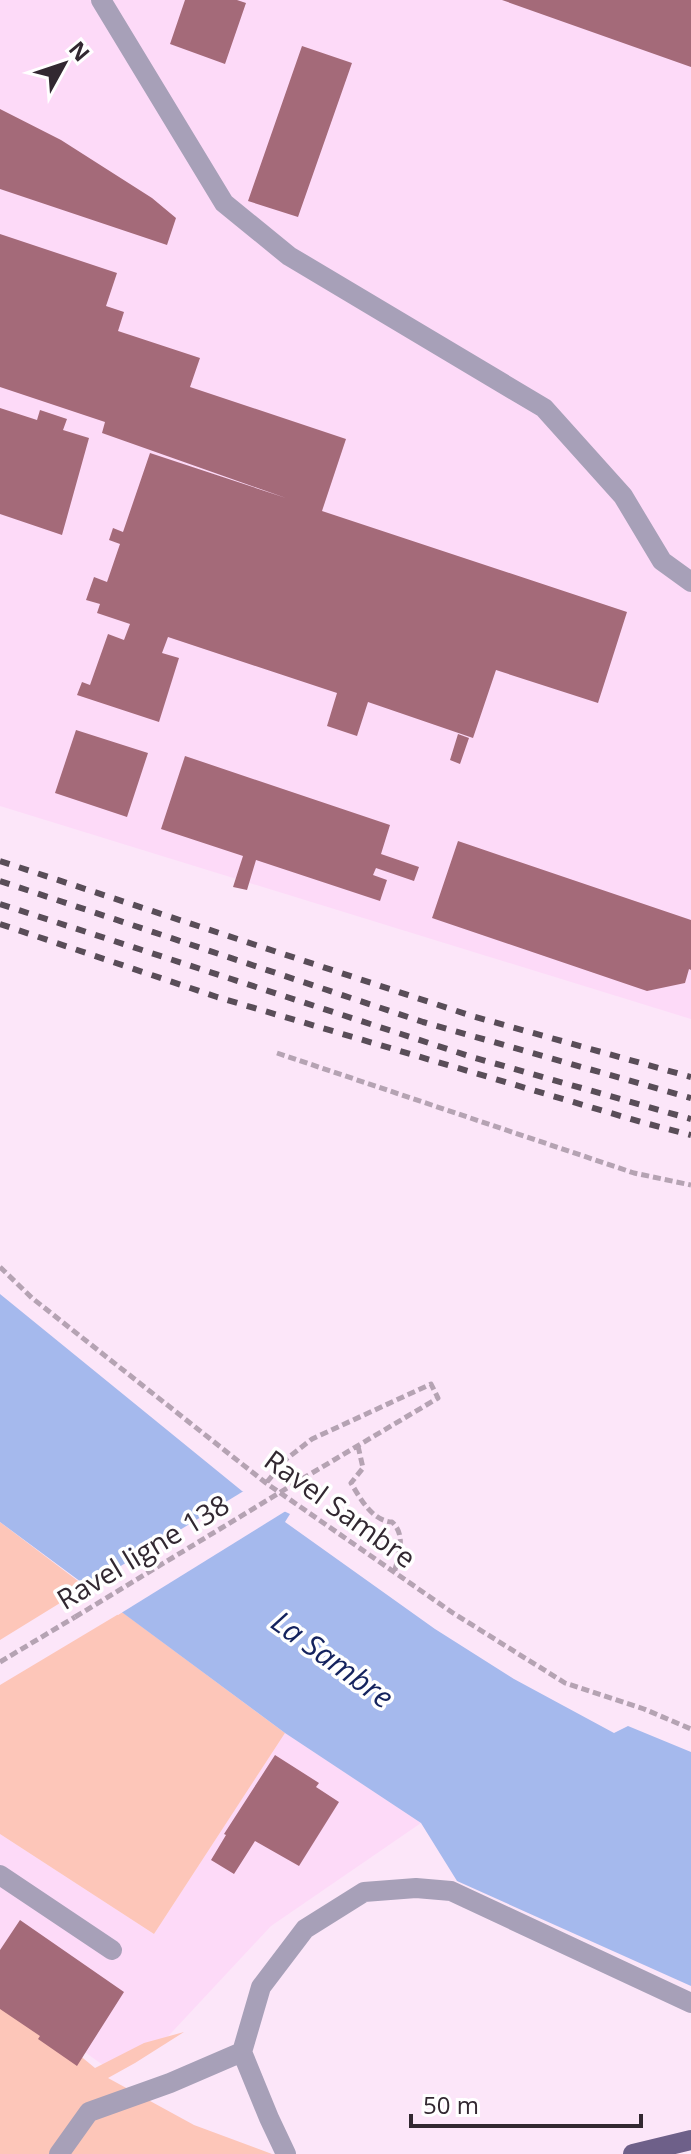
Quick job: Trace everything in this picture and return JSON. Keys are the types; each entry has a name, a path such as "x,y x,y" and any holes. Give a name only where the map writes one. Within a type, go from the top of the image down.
{"main road":[{"path":"633,2154 691,2140"}],"street":[{"path":"101,0 224,203 289,256 544,408 623,496 662,561 691,582"},
{"path":"0,1875 112,1950"},
{"path":"286,2154 242,2052 261,1987 305,1929 364,1892 416,1888 451,1891 691,2003"},
{"path":"59,2154 89,2112 170,2083 242,2052"}],"path":[{"path":"277,1053 634,1173 691,1185"},
{"name":"Ravel Sambre","path":"0,1267 32,1298 266,1483 394,1574 565,1683 644,1709 691,1729"},
{"name":"Ravel ligne 138","path":"0,1662 438,1398 431,1384 312,1439 285,1460 266,1483"},
{"path":"358,1446 363,1468 351,1483 366,1507 385,1522 392,1522 401,1536 394,1574"}],"shaded area":[{"path":"0,0 691,0 691,1019 0,806"},
{"path":"0,1522 86,1587 0,1640"},
{"path":"122,1612 285,1733 154,1934 0,1834 0,1685"},
{"path":"285,1733 421,1823 271,1926 160,2045 103,2065 0,1992 0,1834 154,1934"},
{"path":"0,1990 95,2068 144,2043 184,2032 108,2078 194,2125 272,2154 0,2154"}],"water":[{"name":"La Sambre","path":"0,1294 242,1491 290,1514 285,1522 435,1629 514,1679 614,1733 628,1726 691,1752 691,1986 457,1881 421,1823 285,1733 0,1522"}],"pier":[{"path":"247,1489 289,1509 118,1615 83,1589"}],"building":[{"path":"185,0 237,0 246,3 225,64 170,44"},
{"path":"502,0 691,0 691,67"},
{"path":"302,46 352,63 298,217 248,201"},
{"path":"0,109 61,140 152,198 176,218 167,245 0,189"},
{"path":"0,234 117,273 106,306 124,312 118,331 200,358 190,387 346,439 322,511 627,612 598,703 496,670 473,738 368,702 357,736 327,726 337,693 168,637 162,653 179,658 159,722 77,695 82,682 90,685 108,634 124,640 130,624 97,613 100,604 86,600 94,577 107,582 120,544 109,540 113,528 123,532 150,453 286,498 102,433 105,422 0,387"},
{"path":"0,408 37,420 40,410 67,419 63,430 89,438 62,535 0,514"},
{"path":"76,730 148,753 127,817 55,793"},
{"path":"458,734 469,738 460,764 450,760"},
{"path":"185,756 390,825 381,854 419,867 414,881 376,868 373,875 387,880 380,901 256,860 247,890 233,887 243,856 161,829"},
{"path":"458,841 691,920 691,970 685,983 647,991 432,918"},
{"path":"275,1755 319,1783 316,1787 339,1802 299,1866 255,1841 234,1874 211,1860 224,1834"},
{"path":"20,1920 124,1992 77,2066 0,2009 0,1950"}],"railway":[{"path":"0,861 472,1016 691,1077"},
{"path":"0,881 423,1022 691,1098"},
{"path":"0,904 472,1057 691,1119"},
{"path":"0,924 217,997 691,1135"}]}
